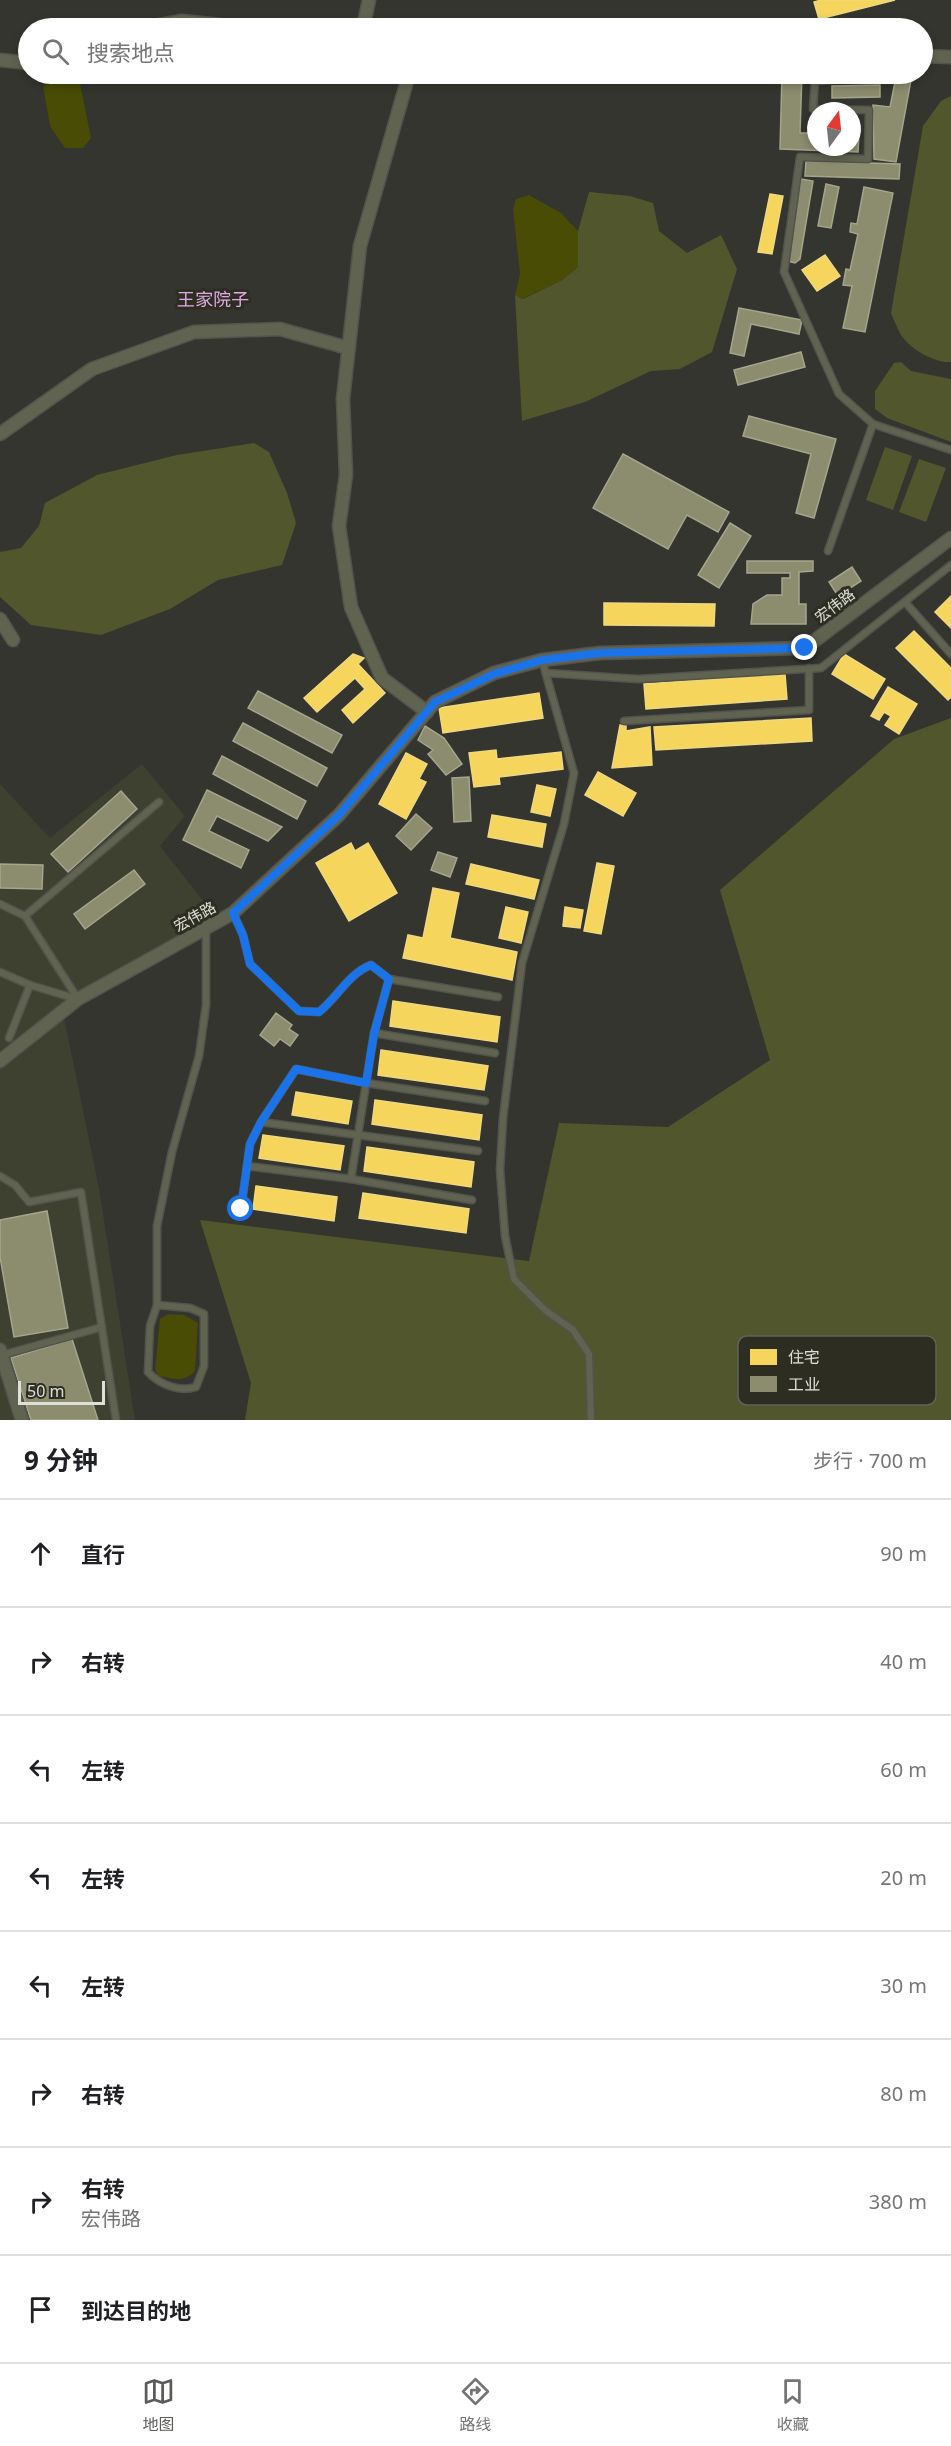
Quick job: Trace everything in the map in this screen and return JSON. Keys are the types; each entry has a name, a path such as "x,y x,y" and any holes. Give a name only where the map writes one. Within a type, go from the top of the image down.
{"street":[{"path":"365,18 369,0"},
{"path":"933,57 951,57"},
{"path":"0,60 18,62"},
{"path":"406,84 360,246 343,399 346,475 339,526 351,607 382,678 428,712"},
{"path":"0,434 92,369 194,332 280,329 348,348"},
{"name":"宏伟路","path":"0,1061 78,999 233,913 339,815 435,702 494,674 542,660 600,653 805,648 951,538"},
{"path":"0,619 13,640"},
{"path":"0,1353 22,1420"}],"lane":[{"path":"815,84 813,109 869,110 868,159 800,157 784,272 839,394 873,424 951,450"},
{"path":"828,551 873,424"},
{"path":"546,673 638,679 821,668 951,565"},
{"path":"905,602 951,654"},
{"path":"542,660 574,772 564,824 522,963 503,1118 500,1170 506,1236 514,1279 545,1310 573,1330 589,1354 591,1420"},
{"path":"624,721 809,710 809,668"},
{"path":"25,916 159,802"},
{"path":"0,904 25,916 78,999"},
{"path":"233,913 243,935 250,964 299,1011 319,1012 329,1005 360,969 371,965 389,979 498,997"},
{"path":"157,1305 190,1308 204,1314 204,1366 196,1387 186,1390 157,1382 148,1372 150,1326 157,1305 157,1226 172,1152 200,1056 206,1005 206,928"},
{"path":"0,972 30,985 78,999"},
{"path":"351,1179 374,1034 389,979"},
{"path":"9,1038 30,985"},
{"path":"374,1034 495,1053"},
{"path":"241,1209 250,1144 261,1122 296,1069 366,1083 485,1101"},
{"path":"261,1122 357,1133 478,1151"},
{"path":"248,1166 351,1179 472,1200"},
{"path":"0,1176 15,1185 29,1202 81,1192 116,1420"},
{"path":"0,1353 102,1327"}],"shaded area":[{"path":"80,84 91,138 83,148 65,148 50,126 43,86"},
{"path":"529,195 561,213 578,231 578,267 562,280 522,299 515,295 520,274 513,209 516,199"},
{"path":"142,764 185,816 160,846 219,921 63,1013 99,1188 135,1420 0,1420 0,784 50,838"},
{"path":"168,1314 184,1315 198,1323 195,1371 182,1379 159,1376 155,1370 160,1319"}],"green space":[{"path":"951,96 951,362 944,362 930,358 910,345 901,335 891,313 923,126 941,101"},
{"path":"589,192 630,196 653,203 659,231 687,253 721,235 737,269 712,352 680,369 651,371 585,402 522,421 515,295 523,299 562,280 578,267 578,231"},
{"path":"901,362 911,371 951,379 951,442 887,418 875,409 875,391 894,363"},
{"path":"254,443 269,452 287,493 296,523 282,565 218,580 170,609 101,635 31,625 0,597 0,552 21,548 39,526 45,503 97,475 177,455"},
{"path":"885,447 912,456 893,510 866,500"},
{"path":"919,459 946,468 926,522 899,512"},
{"path":"951,718 951,1420 245,1420 251,1383 200,1220 529,1261 559,1123 668,1127 770,1060 720,890 894,739"}],"building: 住宅":[{"path":"821,0 895,0 823,18 819,18 814,2"},
{"path":"770,194 783,196 772,254 758,252"},
{"path":"825,255 840,276 817,291 802,270"},
{"path":"951,596 951,628 935,612"},
{"path":"604,603 715,604 714,626 604,625"},
{"path":"914,631 951,668 951,697 948,700 896,648"},
{"path":"353,654 364,658 358,664 385,693 353,723 342,710 365,689 355,678 317,712 304,698"},
{"path":"844,654 885,679 873,699 832,674"},
{"path":"785,674 787,699 646,709 644,684"},
{"path":"888,687 917,704 899,734 885,725 891,716 884,712 879,720 871,716"},
{"path":"539,693 543,718 443,733 439,708"},
{"path":"811,718 812,741 656,750 654,727"},
{"path":"620,725 626,726 626,731 650,727 652,765 612,768"},
{"path":"496,750 497,759 561,752 563,769 499,777 500,784 474,787 469,753"},
{"path":"406,753 427,764 419,779 426,782 406,819 379,804"},
{"path":"598,772 636,793 623,816 585,795"},
{"path":"537,785 556,789 550,816 531,812"},
{"path":"492,815 546,824 542,847 488,837"},
{"path":"351,843 355,851 368,843 397,893 349,921 316,863"},
{"path":"597,863 614,866 601,934 584,931"},
{"path":"471,864 539,880 534,899 466,884"},
{"path":"433,888 459,893 450,938 517,952 512,980 403,958 408,935 423,938"},
{"path":"506,907 528,912 521,943 499,938"},
{"path":"565,907 583,910 580,928 563,926"},
{"path":"393,1001 500,1017 497,1042 390,1026"},
{"path":"381,1050 488,1066 484,1090 378,1075"},
{"path":"296,1092 352,1101 348,1124 292,1115"},
{"path":"375,1100 482,1115 479,1140 372,1124"},
{"path":"263,1135 344,1146 340,1170 259,1158"},
{"path":"367,1147 474,1162 471,1187 364,1171"},
{"path":"256,1186 337,1197 334,1221 253,1209"},
{"path":"363,1193 469,1209 466,1233 359,1218"}],"building: 工业":[{"path":"782,84 802,84 800,133 807,133 807,150 780,149"},
{"path":"895,84 910,84 896,162 874,159 873,105 890,107"},
{"path":"880,85 880,97 832,98 832,86"},
{"path":"806,161 900,164 899,179 805,176"},
{"path":"801,179 813,181 800,259 795,263 787,261"},
{"path":"826,184 839,187 831,228 818,226"},
{"path":"864,187 893,193 865,332 843,328 852,286 843,285 846,269 850,270 858,234 850,232 851,223 857,224"},
{"path":"739,308 802,320 799,334 751,324 744,356 730,353"},
{"path":"801,352 805,367 738,385 734,370"},
{"path":"749,416 836,439 814,518 796,513 811,454 743,436"},
{"path":"623,454 729,512 718,532 687,515 668,549 593,508"},
{"path":"730,523 751,536 719,588 698,575"},
{"path":"747,561 813,561 813,571 799,572 799,604 806,604 806,624 751,624 753,604 767,595 782,595 782,578 790,578 790,573 747,573"},
{"path":"852,567 861,581 838,596 829,582"},
{"path":"258,691 342,735 332,753 248,708"},
{"path":"243,723 327,768 317,786 233,741"},
{"path":"425,726 444,738 462,764 446,775 428,754 433,750 418,740"},
{"path":"222,756 306,801 297,819 213,774"},
{"path":"469,777 471,821 454,822 452,778"},
{"path":"207,790 282,827 268,841 217,816 209,831 249,850 241,868 183,840"},
{"path":"121,791 137,809 68,872 51,854"},
{"path":"416,814 432,828 411,850 396,836"},
{"path":"438,852 457,858 450,877 431,870"},
{"path":"0,864 43,865 42,889 0,888"},
{"path":"134,870 145,884 85,929 74,914"},
{"path":"276,1013 292,1025 289,1029 298,1035 290,1046 280,1039 274,1046 260,1035"},
{"path":"47,1211 68,1328 14,1337 0,1257 0,1220"},
{"path":"72,1339 98,1420 31,1420 11,1358"}],"district":[{"name":"王家院子","path":"213,300"}],"route":[{"path":"241,1209 250,1144 261,1122 296,1069 366,1083 374,1034 389,979 371,965 360,969 329,1005 319,1012 299,1011 250,964 243,935 233,913 339,815 435,702 494,674 542,660 600,653 805,648"}]}
